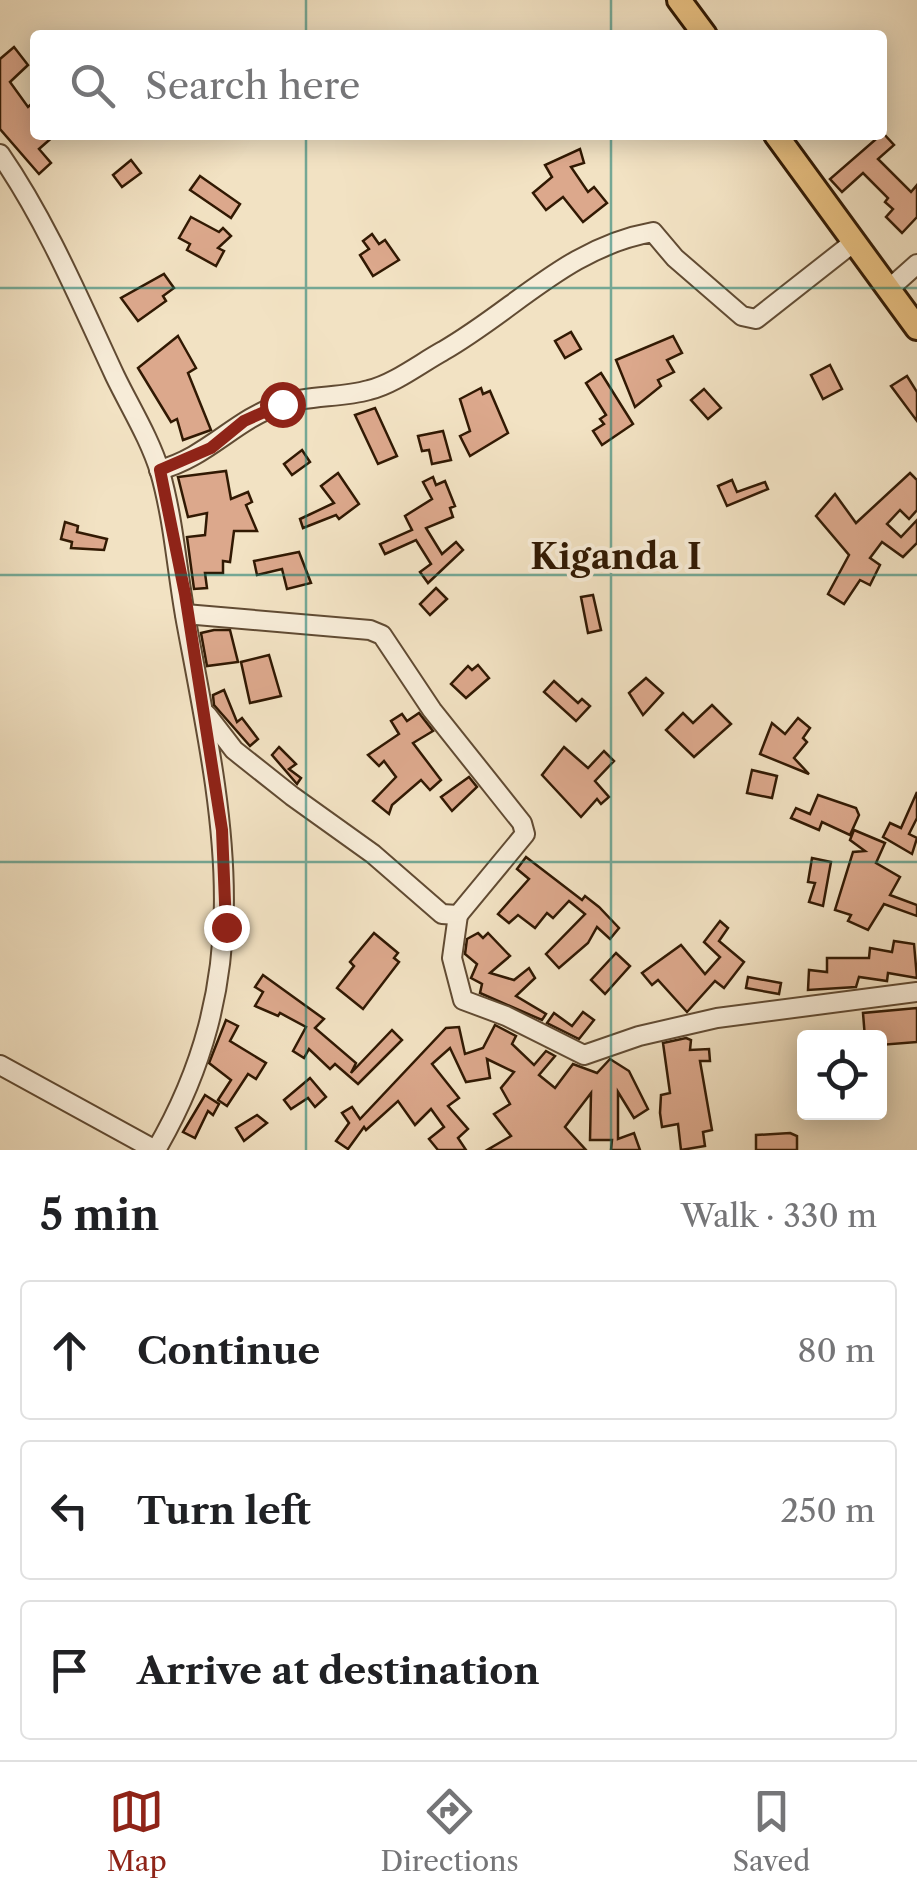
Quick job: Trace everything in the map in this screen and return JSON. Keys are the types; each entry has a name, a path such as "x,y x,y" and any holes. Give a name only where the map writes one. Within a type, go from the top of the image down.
{"main road":[{"path":"680,0 701,30"},
{"path":"780,140 917,328"}],"street":[{"path":"0,154 29,199 160,470 185,594 184,614 204,710 222,830 226,927 220,974 188,1095 155,1150 0,1065"},
{"path":"160,470 211,448 244,421 282,404 372,390 496,320 537,284 612,239 653,232 675,258 742,316 756,319 854,242"},
{"path":"889,289 917,264"},
{"path":"184,614 370,630 392,645 432,710 522,823 522,842 458,915 452,958 463,1000 506,1016 584,1056 639,1036 717,1018 917,992"},
{"path":"204,710 234,750 373,854 442,914 458,915"}],"building":[{"path":"14,47 28,65 10,82 30,105 30,140 49,140 39,149 51,163 39,174 0,129 0,59"},
{"path":"887,137 894,145 878,159 911,192 917,185 917,217 902,233 886,217 893,209 885,202 888,198 863,173 842,192 830,179 875,140"},
{"path":"580,149 584,163 571,167 588,192 594,187 607,203 583,222 563,197 546,210 533,193 552,177 545,165"},
{"path":"131,160 141,173 122,187 113,175"},
{"path":"200,176 240,204 231,218 190,190"},
{"path":"191,217 219,232 223,228 231,236 218,248 224,251 216,266 187,250 190,244 179,238"},
{"path":"372,234 379,244 385,240 399,260 373,276 360,255 369,249 363,241"},
{"path":"164,274 174,288 163,296 166,301 138,321 121,298"},
{"path":"571,332 581,349 565,358 555,341"},
{"path":"178,336 196,368 188,373 211,430 183,440 177,419 171,422 138,368"},
{"path":"673,336 682,353 667,360 674,372 658,380 661,386 635,407 616,360"},
{"path":"830,365 842,389 823,399 811,375"},
{"path":"601,373 633,424 602,445 593,431 604,424 600,419 606,415 586,383"},
{"path":"907,376 917,392 917,421 891,386"},
{"path":"481,388 483,394 490,391 508,433 470,456 460,436 470,431 460,399"},
{"path":"704,389 721,408 708,419 691,400"},
{"path":"375,408 397,456 378,464 355,415"},
{"path":"443,431 451,460 432,464 429,450 422,451 418,436"},
{"path":"302,450 310,462 292,475 284,464"},
{"path":"226,471 231,499 248,492 252,502 246,505 257,531 234,531 230,562 223,561 223,573 205,573 207,588 194,589 187,537 205,535 207,513 188,517 178,477"},
{"path":"338,473 359,504 339,519 336,515 303,528 300,519 334,503 321,486"},
{"path":"910,473 917,480 917,510 909,519 900,510 887,524 901,537 917,520 917,543 903,557 882,542 870,558 880,565 870,585 860,580 844,604 828,594 849,555 816,516 835,494 856,523"},
{"path":"433,477 436,485 445,481 455,506 450,508 453,517 426,528 442,554 456,542 463,550 428,583 420,572 431,564 416,540 385,554 380,544 412,530 405,516 432,499 423,482"},
{"path":"732,480 737,492 765,482 768,489 727,506 718,486"},
{"path":"65,522 78,526 77,532 107,539 104,550 71,548 72,542 61,539"},
{"path":"299,552 311,583 287,589 282,569 257,575 254,561"},
{"path":"436,588 447,599 430,615 420,604"},
{"path":"593,595 601,630 588,633 581,597"},
{"path":"230,630 238,662 207,666 201,633"},
{"path":"269,655 281,696 250,703 241,662"},
{"path":"478,665 489,678 466,698 451,684 468,666 472,670"},
{"path":"646,678 663,693 643,715 629,693"},
{"path":"554,681 578,703 582,699 590,706 576,721 544,692"},
{"path":"224,690 237,722 242,718 258,739 250,746 214,705 213,695"},
{"path":"712,705 731,724 694,757 666,730 683,713 693,723"},
{"path":"419,713 433,731 413,743 441,780 430,790 421,780 392,805 389,814 373,801 396,777 384,761 379,766 368,755 399,734 391,721 402,714 407,721"},
{"path":"798,718 810,728 803,738 807,742 794,758 809,774 760,754 772,723 785,734"},
{"path":"279,747 296,764 289,769 301,778 297,784 272,755"},
{"path":"564,747 588,768 604,751 614,761 595,781 609,797 601,804 597,799 581,817 542,775"},
{"path":"752,770 777,776 772,798 747,793"},
{"path":"469,777 477,787 452,811 441,797"},
{"path":"917,792 917,818 909,834 917,838 912,854 883,837 890,823 901,828"},
{"path":"818,795 856,808 859,815 850,835 822,822 819,830 791,818 796,808 810,814"},
{"path":"854,830 885,843 876,863 900,877 890,895 917,905 917,916 884,904 868,930 848,921 851,915 835,910 853,852 865,851 850,840"},
{"path":"526,857 582,900 585,896 599,907 619,928 610,939 597,927 588,943 559,968 546,954 585,914 569,901 553,918 547,913 535,928 518,915 509,923 498,914 529,879 517,869"},
{"path":"812,858 831,862 823,906 809,902 815,883 808,882"},
{"path":"720,921 728,928 719,941 744,962 724,988 715,981 687,1012 658,980 652,985 642,973 681,945 705,974 720,957 704,942"},
{"path":"374,933 398,953 394,958 399,962 363,1009 337,988 354,966 350,962"},
{"path":"478,933 483,938 488,933 510,956 490,973 514,980 529,968 535,978 516,996 546,1014 542,1020 480,993 482,984 471,978 477,964 465,954 467,939"},
{"path":"894,941 914,944 917,978 888,973 887,981 859,977 856,987 808,990 809,970 827,972 827,958 869,958 870,948 892,952"},
{"path":"616,953 630,966 605,994 591,980"},
{"path":"263,975 324,1019 315,1028 356,1063 351,1073 392,1030 402,1040 358,1084 335,1064 330,1069 309,1049 304,1058 293,1051 306,1027 280,1013 278,1016 255,1006 263,992 255,987"},
{"path":"748,977 781,983 779,994 746,988"},
{"path":"917,1008 917,1042 887,1044 887,1030 864,1030 863,1013"},
{"path":"583,1012 594,1020 579,1039 547,1023 554,1013 572,1026"},
{"path":"226,1020 238,1026 230,1041 266,1063 256,1079 248,1074 227,1106 218,1100 231,1080 209,1063"},
{"path":"495,1025 516,1036 512,1044 534,1065 546,1051 555,1056 539,1075 555,1088 573,1064 597,1073 610,1059 629,1071 648,1109 634,1118 618,1092 618,1139 634,1133 640,1150 611,1150 612,1140 590,1140 591,1093 565,1127 586,1150 487,1150 511,1136 494,1114 510,1104 501,1088 514,1072 487,1059 490,1078 466,1082 450,1048 432,1064 459,1098 448,1106 468,1129 458,1138 466,1150 438,1150 429,1139 444,1127 431,1109 415,1125 398,1101 366,1130 364,1127 348,1149 336,1141 349,1123 342,1113 352,1107 360,1119 446,1028 459,1027 465,1054 483,1048"},
{"path":"691,1040 690,1050 709,1049 710,1061 700,1061 712,1130 703,1132 705,1146 681,1150 678,1124 662,1127 661,1095 670,1093 663,1043"},
{"path":"310,1078 326,1097 315,1107 308,1098 291,1109 284,1100"},
{"path":"205,1095 219,1104 213,1115 208,1111 195,1138 183,1132"},
{"path":"257,1115 267,1123 244,1141 236,1128"},
{"path":"756,1135 797,1136 797,1150 756,1150"}],"district":[{"name":"Kiganda I","path":"616,556"}],"route":[{"path":"226,927 222,830 204,710 184,614 185,594 160,470 211,448 244,421 282,404"}]}
